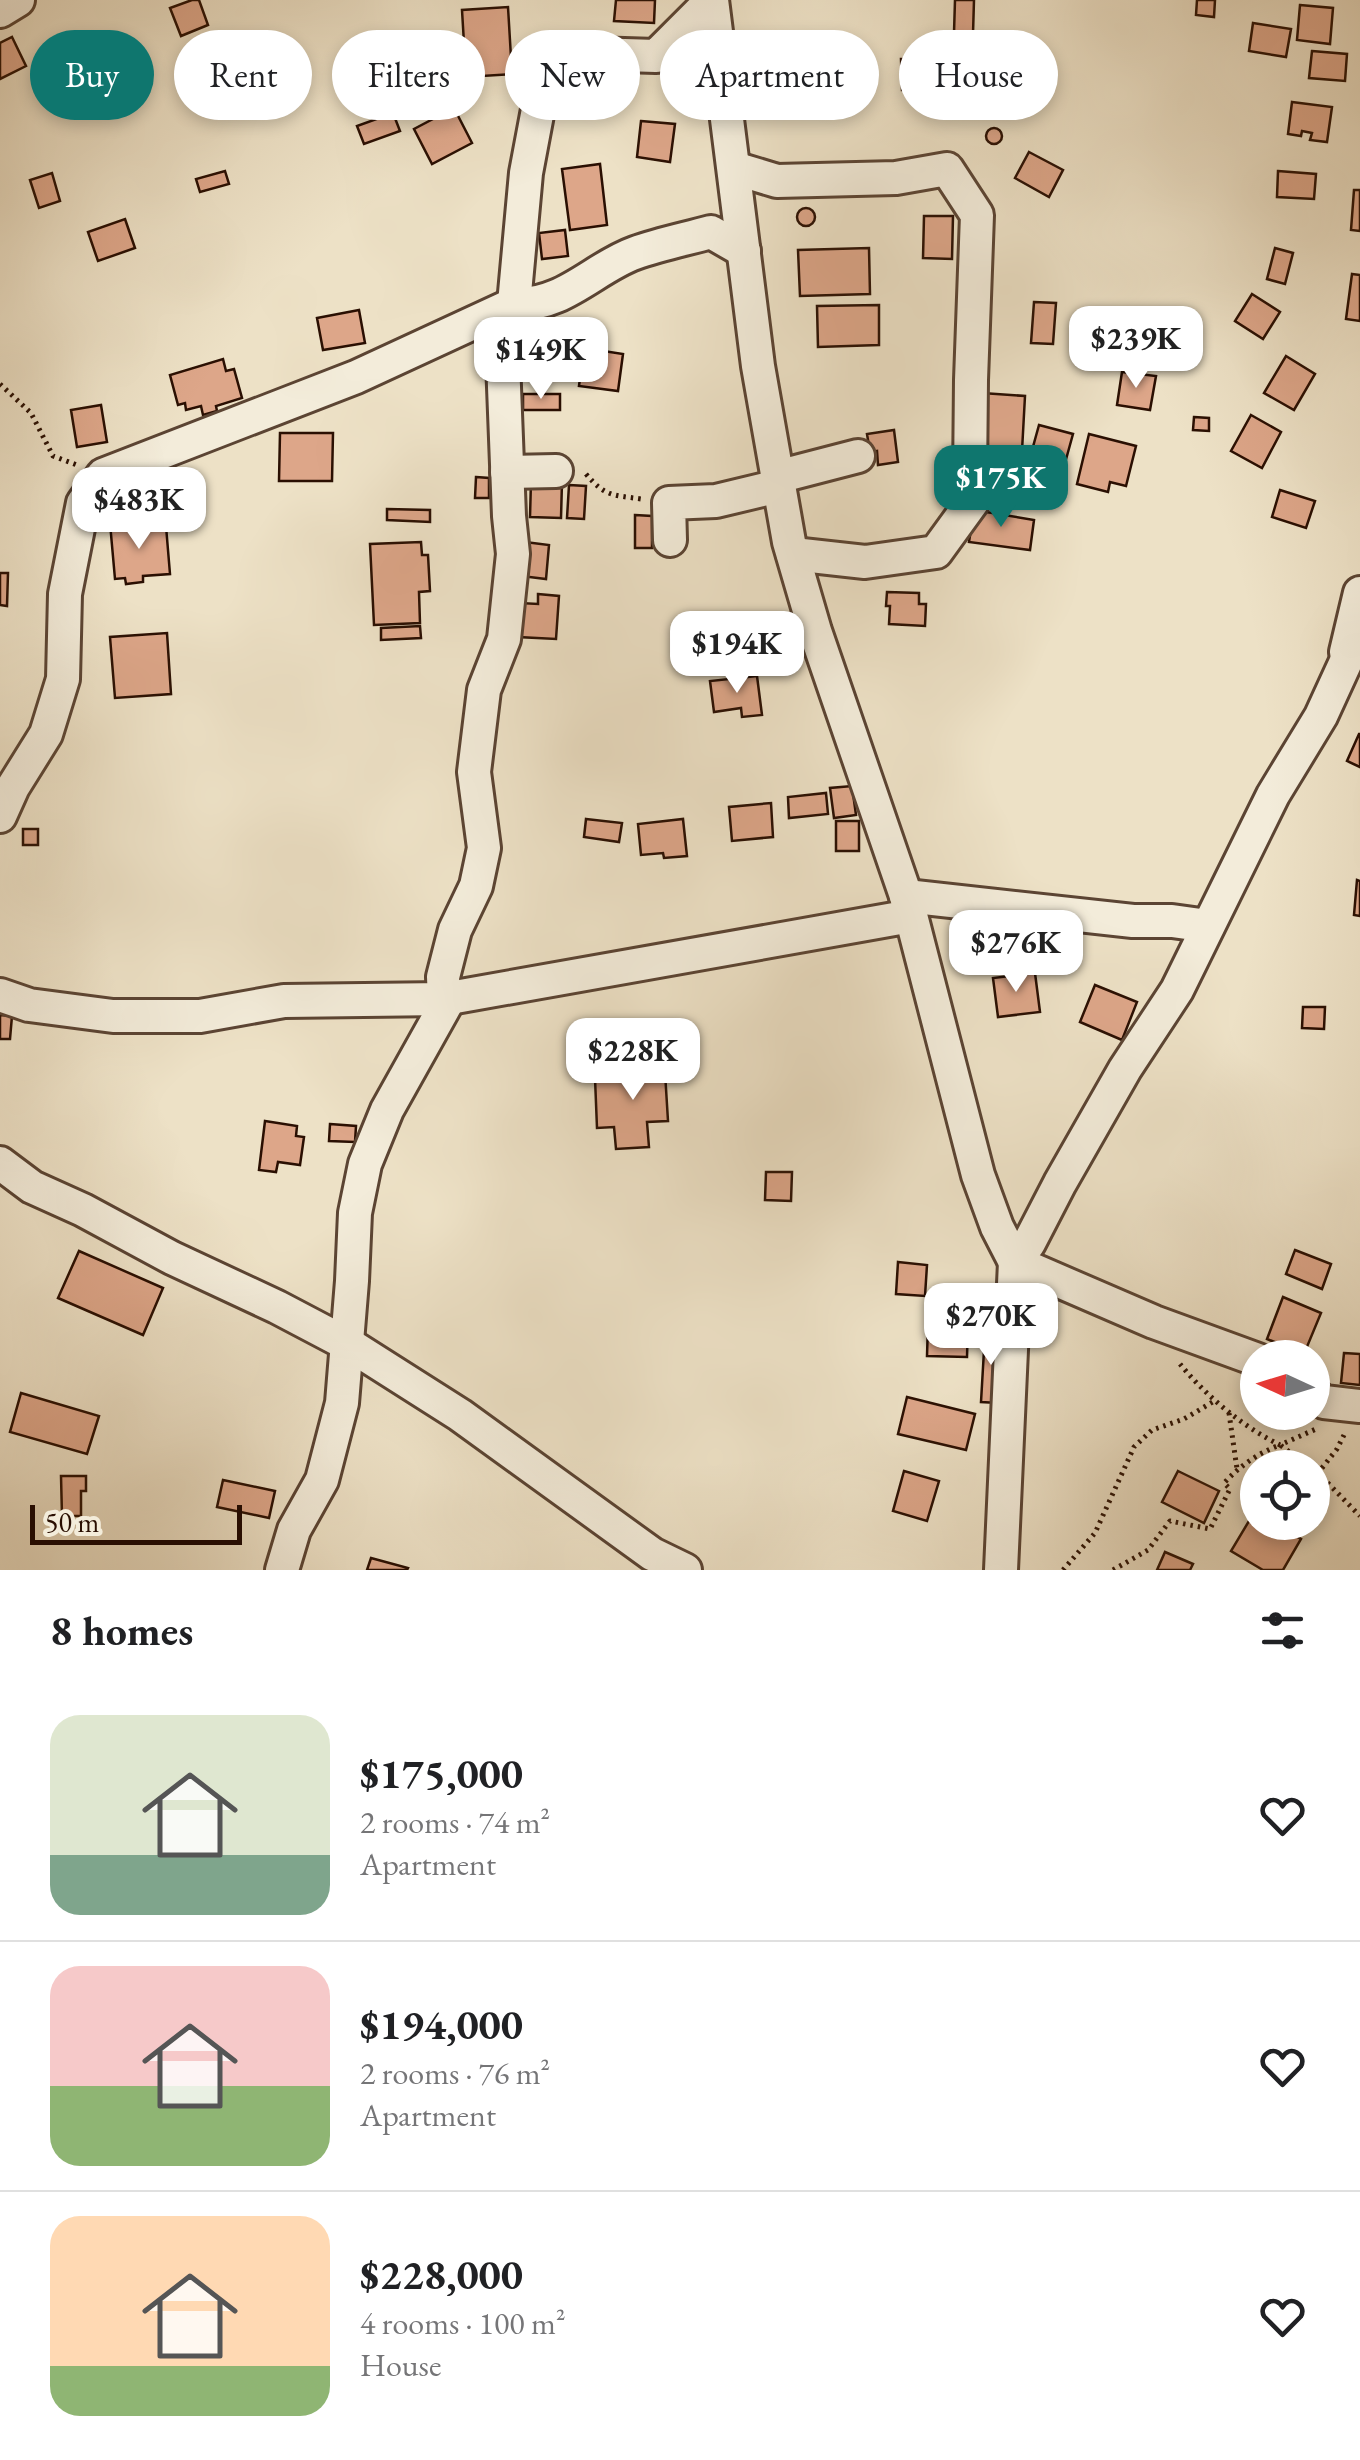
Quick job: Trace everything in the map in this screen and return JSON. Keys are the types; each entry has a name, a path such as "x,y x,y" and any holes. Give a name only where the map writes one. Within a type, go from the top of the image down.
{"street":[{"path":"0,12 18,0"},
{"path":"712,0 758,366 793,554 815,631 908,906 978,1175 1015,1262 1001,1570"},
{"path":"282,1570 294,1530 322,1480 342,1404 354,1213 364,1164 387,1110 447,999 443,977 455,930 476,886 484,848 474,772 484,690 504,638 513,554 502,360 514,304 526,173 542,88 592,54 656,56 712,0"},
{"path":"734,168 776,181 896,178 947,168 977,215 970,480 973,501 936,552 865,562 793,554"},
{"path":"0,816 46,734 63,679 65,594 83,503 103,474 356,377 514,304 526,305 573,289 632,254 711,232 744,250"},
{"path":"670,540 669,503 716,501 858,456"},
{"path":"507,472 556,471"},
{"path":"1340,676 1360,593"},
{"path":"1015,1262 1029,1244 1125,1069 1176,990 1273,794 1321,716 1360,631"},
{"path":"0,995 29,1005 114,1016 200,1016 284,1000 447,999 908,906 1208,926"},
{"path":"0,1163 32,1187 346,1343 460,1415 652,1554 685,1570"},
{"path":"1015,1262 1154,1322 1240,1353"},
{"path":"1330,1406 1352,1419"}],"path":[{"path":"0,384 31,413 54,456 103,474"},
{"path":"556,471 586,474 610,496 669,503"},
{"path":"1154,1322 1158,1337 1195,1383 1261,1436 1287,1450"},
{"path":"1063,1570 1095,1533 1134,1448 1152,1430 1184,1420 1216,1400"},
{"path":"1229,1410 1236,1469"},
{"path":"1330,1455 1352,1419"},
{"path":"1113,1570 1148,1550 1170,1521 1210,1529 1230,1489 1224,1483 1236,1469 1264,1451 1314,1430"},
{"path":"1330,1486 1360,1516"}],"building":[{"path":"199,0 208,25 179,30 170,8"},
{"path":"616,0 655,0 654,23 614,21"},
{"path":"955,0 974,0 973,30 954,30"},
{"path":"1197,0 1215,0 1214,17 1196,15"},
{"path":"1300,5 1333,8 1330,44 1297,40"},
{"path":"508,7 505,74 485,76 485,30 463,30 462,10"},
{"path":"1253,23 1291,29 1286,57 1249,51"},
{"path":"12,37 26,66 0,79 0,43"},
{"path":"1312,51 1347,54 1345,81 1309,78"},
{"path":"1292,102 1332,107 1327,142 1310,140 1312,133 1288,134"},
{"path":"374,120 396,120 400,131 364,144 357,126"},
{"path":"431,120 460,120 472,143 432,164 414,129"},
{"path":"641,121 675,124 670,162 637,157"},
{"path":"994,128 1002,136 994,144 986,136"},
{"path":"1029,152 1063,170 1049,197 1015,178"},
{"path":"600,164 607,225 570,230 562,169"},
{"path":"225,171 229,184 200,192 196,179"},
{"path":"1278,171 1316,174 1314,199 1277,197"},
{"path":"52,173 60,201 39,208 30,180"},
{"path":"1354,190 1360,190 1360,231 1351,230"},
{"path":"806,208 813,210 813,224 806,226 799,224 797,217 799,210"},
{"path":"924,216 953,216 952,259 923,258"},
{"path":"125,219 135,248 98,261 88,232"},
{"path":"565,230 568,256 542,259 539,233"},
{"path":"869,248 870,294 800,296 798,250"},
{"path":"1275,248 1293,253 1285,284 1267,279"},
{"path":"1352,274 1360,275 1360,321 1346,319"},
{"path":"1252,294 1280,312 1263,339 1235,321"},
{"path":"1034,302 1056,303 1053,344 1031,343"},
{"path":"879,305 879,345 818,347 817,306"},
{"path":"359,310 365,343 323,350 317,318"},
{"path":"1104,316 1146,319 1145,342 1102,338"},
{"path":"584,348 623,354 618,391 579,386"},
{"path":"1286,356 1315,374 1294,410 1264,393"},
{"path":"223,359 226,371 234,369 242,398 216,406 217,411 203,415 201,406 186,410 185,403 178,405 170,375"},
{"path":"1122,372 1156,376 1150,410 1117,405"},
{"path":"982,393 1025,396 1022,451 978,448"},
{"path":"523,394 560,394 560,410 523,410"},
{"path":"101,405 107,442 77,447 71,410"},
{"path":"1251,415 1281,432 1262,468 1231,451"},
{"path":"1194,417 1209,418 1209,431 1193,430"},
{"path":"1039,425 1073,434 1065,463 1031,454"},
{"path":"894,430 898,462 878,465 877,451 870,452 867,434"},
{"path":"280,433 333,433 332,481 279,481"},
{"path":"1089,434 1136,446 1126,486 1110,482 1108,492 1077,484"},
{"path":"476,477 489,478 489,498 475,498"},
{"path":"531,481 562,482 561,518 530,517"},
{"path":"569,485 586,486 584,519 567,518"},
{"path":"1280,490 1315,501 1306,528 1272,517"},
{"path":"387,509 430,510 430,522 387,520"},
{"path":"974,510 1034,520 1030,550 969,542"},
{"path":"635,515 652,516 652,548 635,548"},
{"path":"132,522 133,529 166,526 170,574 143,576 143,582 126,584 125,578 115,579 110,523"},
{"path":"421,542 422,555 428,555 430,591 419,592 420,623 374,625 370,544"},
{"path":"525,542 549,545 546,579 521,576"},
{"path":"0,573 8,573 7,606 0,605"},
{"path":"887,592 919,593 919,604 926,604 925,626 889,624"},
{"path":"538,594 559,596 556,639 518,637 520,603 538,604"},
{"path":"420,626 421,638 381,640 381,628"},
{"path":"167,633 171,694 115,698 110,637"},
{"path":"757,676 762,715 742,717 741,708 714,712 710,681"},
{"path":"1360,734 1360,767 1347,761"},
{"path":"852,786 856,815 834,818 830,788"},
{"path":"826,793 828,814 789,818 788,797"},
{"path":"771,803 773,837 732,841 729,807"},
{"path":"586,819 622,823 619,842 584,837"},
{"path":"683,819 687,856 641,855 638,824"},
{"path":"836,821 859,821 859,851 836,851"},
{"path":"23,829 38,829 38,845 23,845"},
{"path":"1357,880 1360,881 1360,916 1354,915"},
{"path":"1035,973 1040,1012 998,1017 993,978"},
{"path":"1095,985 1137,1002 1122,1040 1080,1022"},
{"path":"1303,1007 1325,1007 1324,1029 1302,1028"},
{"path":"0,1015 12,1016 10,1039 0,1039"},
{"path":"664,1056 668,1121 647,1122 649,1147 616,1149 614,1127 597,1128 595,1078 639,1076 638,1058"},
{"path":"265,1121 297,1126 296,1136 304,1137 300,1165 278,1162 276,1172 259,1170"},
{"path":"330,1124 356,1126 355,1142 329,1141"},
{"path":"766,1172 792,1172 791,1201 765,1200"},
{"path":"1295,1250 1331,1264 1322,1289 1286,1274"},
{"path":"79,1251 163,1288 143,1335 58,1298"},
{"path":"898,1262 927,1265 925,1296 896,1294"},
{"path":"1283,1297 1321,1313 1310,1340 1267,1339"},
{"path":"928,1323 968,1323 967,1357 927,1356"},
{"path":"985,1333 1002,1334 998,1403 981,1402"},
{"path":"1344,1353 1360,1354 1360,1385 1341,1383"},
{"path":"21,1393 99,1416 87,1454 10,1432"},
{"path":"907,1397 975,1414 966,1450 898,1434"},
{"path":"904,1471 939,1481 927,1521 893,1511"},
{"path":"1178,1471 1219,1491 1204,1523 1162,1502"},
{"path":"61,1476 86,1476 86,1491 81,1491 81,1516 62,1516"},
{"path":"223,1480 275,1491 269,1518 217,1507"},
{"path":"1240,1536 1240,1540 1300,1540 1283,1570 1263,1570 1231,1551"},
{"path":"1165,1552 1193,1564 1190,1570 1157,1570"},
{"path":"371,1558 408,1568 367,1570"}]}
